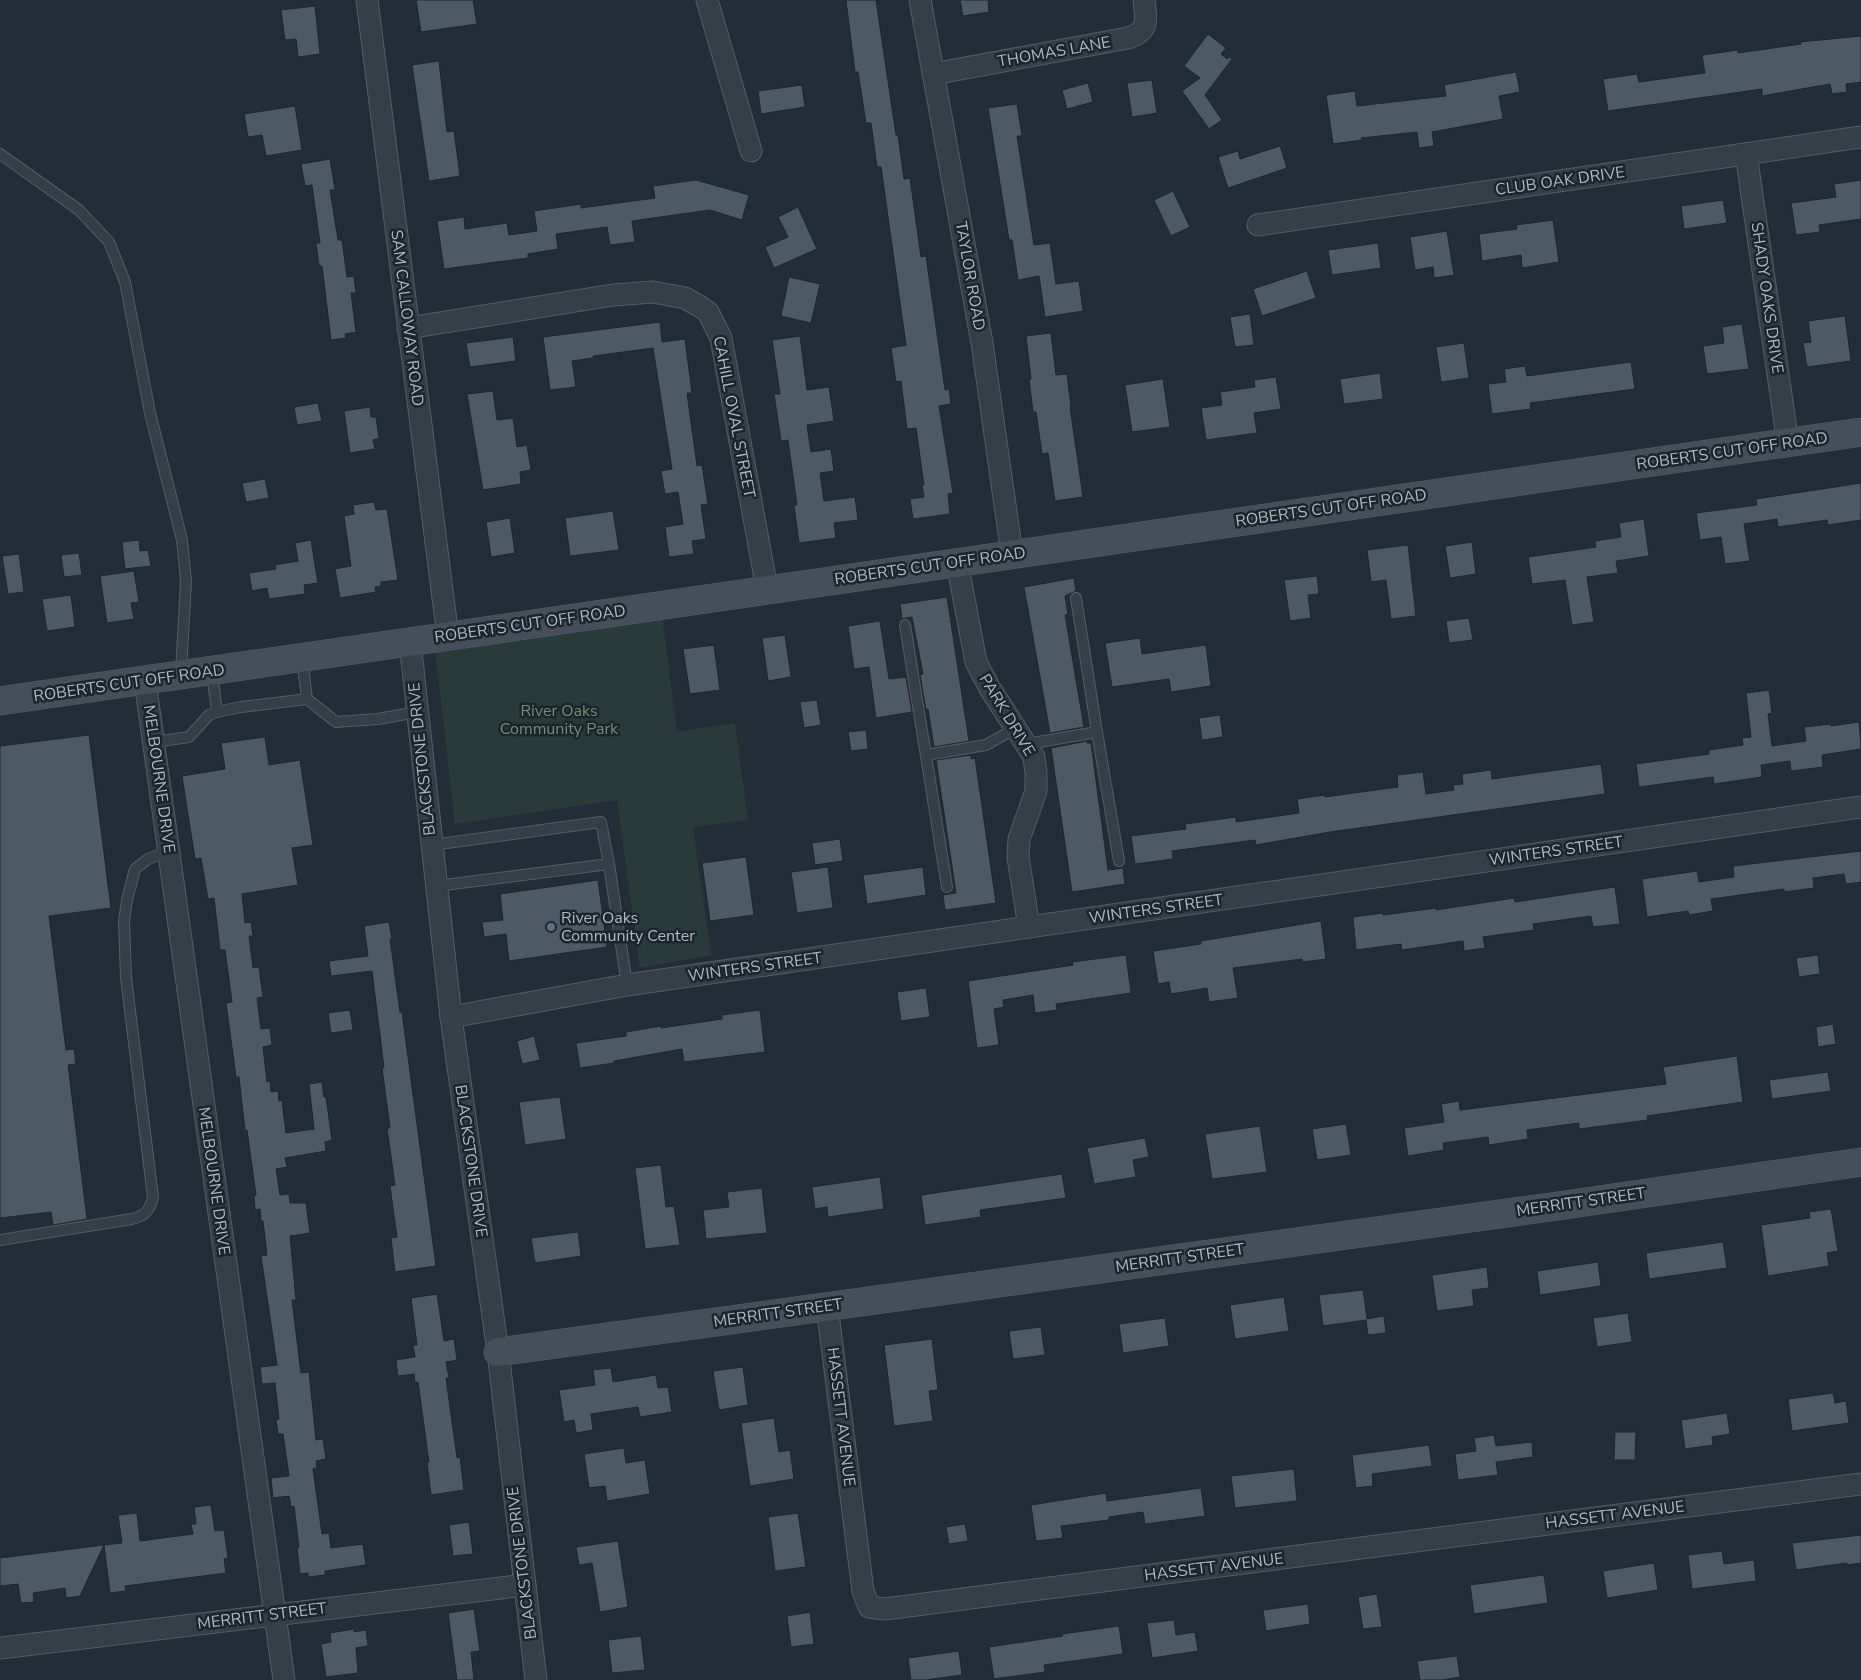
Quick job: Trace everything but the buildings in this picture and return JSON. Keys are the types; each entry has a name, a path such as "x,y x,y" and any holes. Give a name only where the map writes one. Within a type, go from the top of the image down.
{"street":[{"name":"SAM CALLOWAY ROAD","path":"367,0 448,636"},
{"path":"708,0 751,151"},
{"name":"TAYLOR ROAD","path":"920,0 982,343 1012,554"},
{"name":"THOMAS LANE","path":"933,74 1138,35 1144,28 1146,21 1144,0"},
{"name":"CLUB OAK DRIVE","path":"1258,225 1861,137"},
{"name":"SHADY OAKS DRIVE","path":"1746,154 1788,443"},
{"name":"CAHILL OVAL STREET","path":"408,328 612,294 653,292 686,298 708,312 721,338 767,589"},
{"name":"ROBERTS CUT OFF ROAD","path":"0,701 212,672 767,589 1861,432"},
{"name":"PARK DRIVE","path":"957,562 976,662 989,687 1034,757 1036,792 1019,839 1018,857 1029,927"},
{"name":"BLACKSTONE DRIVE","path":"410,642 451,1017 498,1352 536,1680"},
{"name":"MELBOURNE DRIVE","path":"146,681 284,1680"},
{"name":"WINTERS STREET","path":"451,1017 627,985 1861,807"},
{"name":"MERRITT STREET","path":"498,1352 1522,1211 1861,1162"},
{"name":"HASSETT AVENUE","path":"827,1306 863,1591 869,1608 885,1609 1861,1484"},
{"name":"MERRITT STREET","path":"0,1648 525,1585"}],"lane":[{"path":"0,154 79,210 109,242 125,282 150,413 182,540 186,582 180,676"},
{"path":"1076,598 1119,861"},
{"path":"906,625 947,886"},
{"path":"302,658 307,699 336,722 378,719 417,712"},
{"path":"212,672 217,712"},
{"path":"154,742 189,737 209,715 217,712 241,707 307,699"},
{"path":"926,755 986,745 1021,736 1097,732"},
{"path":"432,845 601,822 627,985"},
{"path":"0,1240 132,1219 142,1216 151,1207 153,1197 126,978 124,921 135,869 148,859 169,851"},
{"path":"436,886 609,864"}],"green space":[{"name":"River Oaks Community Park","path":"662,616 677,732 735,723 748,820 693,827 711,955 640,968 617,800 455,824 435,649"}],"place":[{"name":"River Oaks Community Center","path":"551,927"}]}
